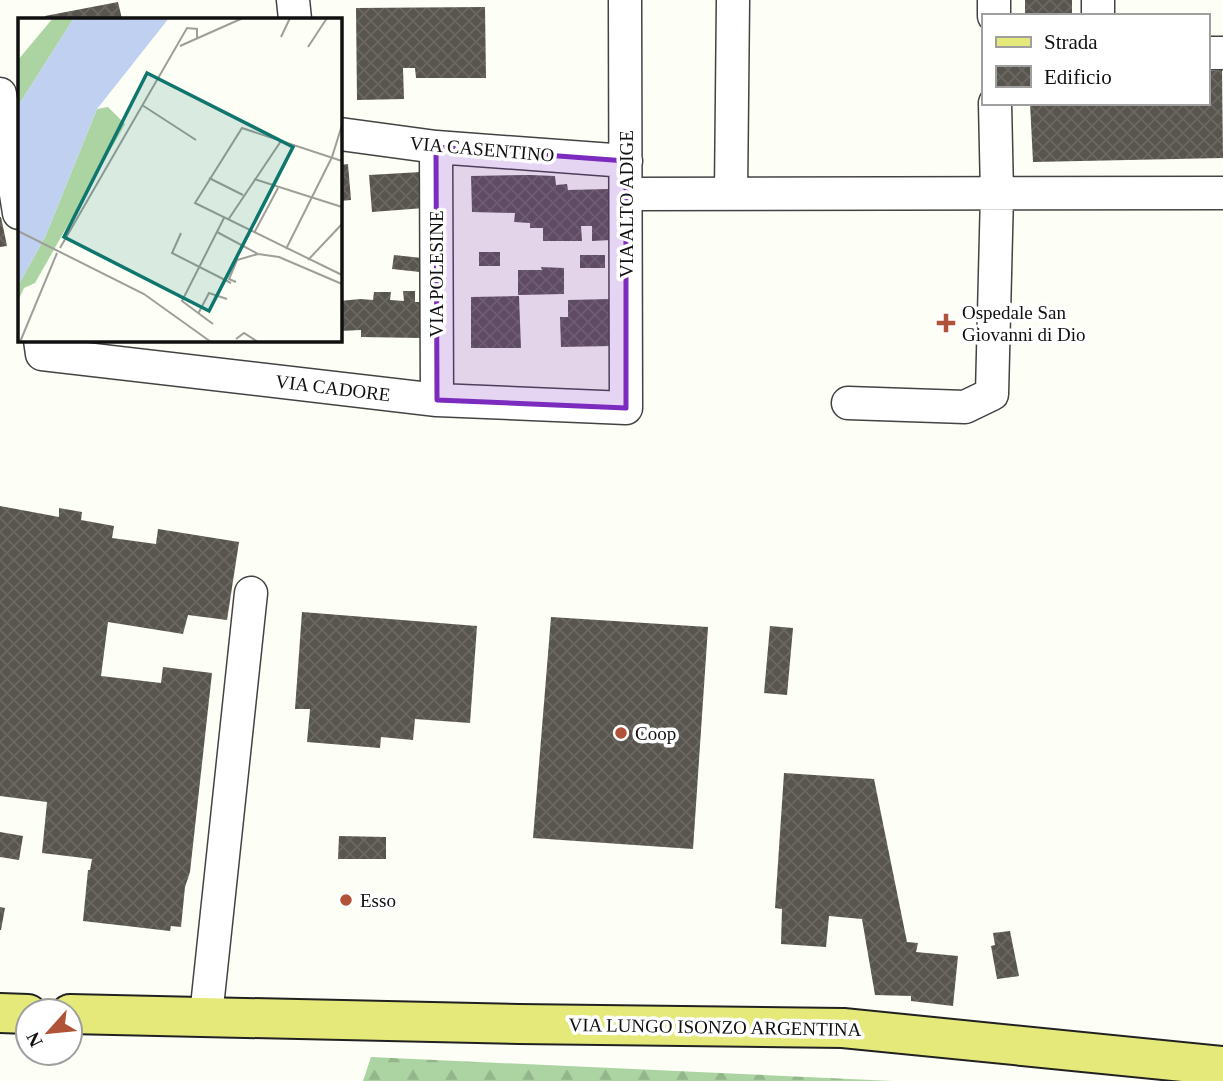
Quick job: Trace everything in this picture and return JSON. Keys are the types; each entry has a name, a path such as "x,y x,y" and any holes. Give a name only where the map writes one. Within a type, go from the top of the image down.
{"main road":[{"name":"VIA LUNGO ISONZO ARGENTINA","path":"84,1014 843,1028 1223,1066"}],"street":[{"path":"293,0 295,18"},
{"name":"VIA ALTO ADIGE","path":"625,0 626,408"},
{"path":"731,193 733,0"},
{"path":"0,84 18,86"},
{"path":"0,94 18,207"},
{"path":"848,402 965,407 992,394 997,194 995,105"},
{"name":"VIA CASENTINO","path":"341,134 436,147 626,161"},
{"name":"VIA POLESINE","path":"436,147 437,400"},
{"path":"625,194 1223,193"},
{"name":"VIA CADORE","path":"41,347 437,400 626,408"},
{"path":"206,1016 251,593"}],"highlighted area":[{"path":"436,147 626,161 626,408 437,400"}],"green space":[{"path":"371,1057 893,1081 363,1081"}],"building":[{"path":"1025,0 1072,0 1072,14 1025,14"},
{"path":"118,2 122,18 45,18"},
{"path":"485,7 486,78 416,78 415,68 403,68 404,99 357,100 356,8"},
{"path":"1222,70 1223,158 1033,162 1030,105 1209,105 1209,71"},
{"path":"348,164 351,200 341,201 341,165"},
{"path":"421,172 424,208 372,212 369,175"},
{"path":"471,176 555,176 556,185 567,184 568,190 609,189 611,240 592,241 592,226 581,226 582,241 543,241 543,228 530,228 530,223 514,222 515,213 472,212"},
{"path":"0,217 7,246 0,247"},
{"path":"479,252 500,252 500,266 479,266"},
{"path":"394,255 422,258 420,272 392,269"},
{"path":"580,255 605,255 605,268 580,268"},
{"path":"541,267 564,268 564,294 518,295 518,270 542,270"},
{"path":"403,291 415,291 415,302 421,302 420,338 361,337 361,330 341,331 341,301 373,300 374,292 391,292 390,300 404,301"},
{"path":"519,296 521,348 471,348 471,297"},
{"path":"611,299 612,346 561,347 560,317 568,317 568,300"},
{"path":"0,506 59,517 59,508 82,512 81,520 114,526 112,538 156,544 158,529 239,542 227,620 188,615 183,634 108,622 101,676 161,683 163,667 212,673 190,872 185,887 181,927 171,926 170,931 83,921 88,870 92,859 42,853 47,802 0,796"},
{"path":"302,612 477,626 470,723 415,719 413,740 381,737 380,748 307,742 310,709 295,709"},
{"name":"Coop","path":"551,617 708,627 693,849 533,838"},
{"path":"770,626 793,628 787,695 764,693"},
{"path":"784,773 874,779 907,942 918,943 916,952 958,956 953,1006 911,1001 911,996 875,995 862,919 829,916 826,947 781,944 782,909 775,908"},
{"path":"0,832 23,836 19,860 0,857"},
{"path":"339,836 386,837 386,859 338,859"},
{"path":"0,907 5,908 1,930 0,930"},
{"path":"1010,931 1019,976 997,979 991,946 995,945 993,933"}],"place":[{"name":"Ospedale San Giovanni di Dio","path":"946,323"},
{"name":"Coop","path":"621,733"},
{"name":"Esso","path":"346,900"}]}
